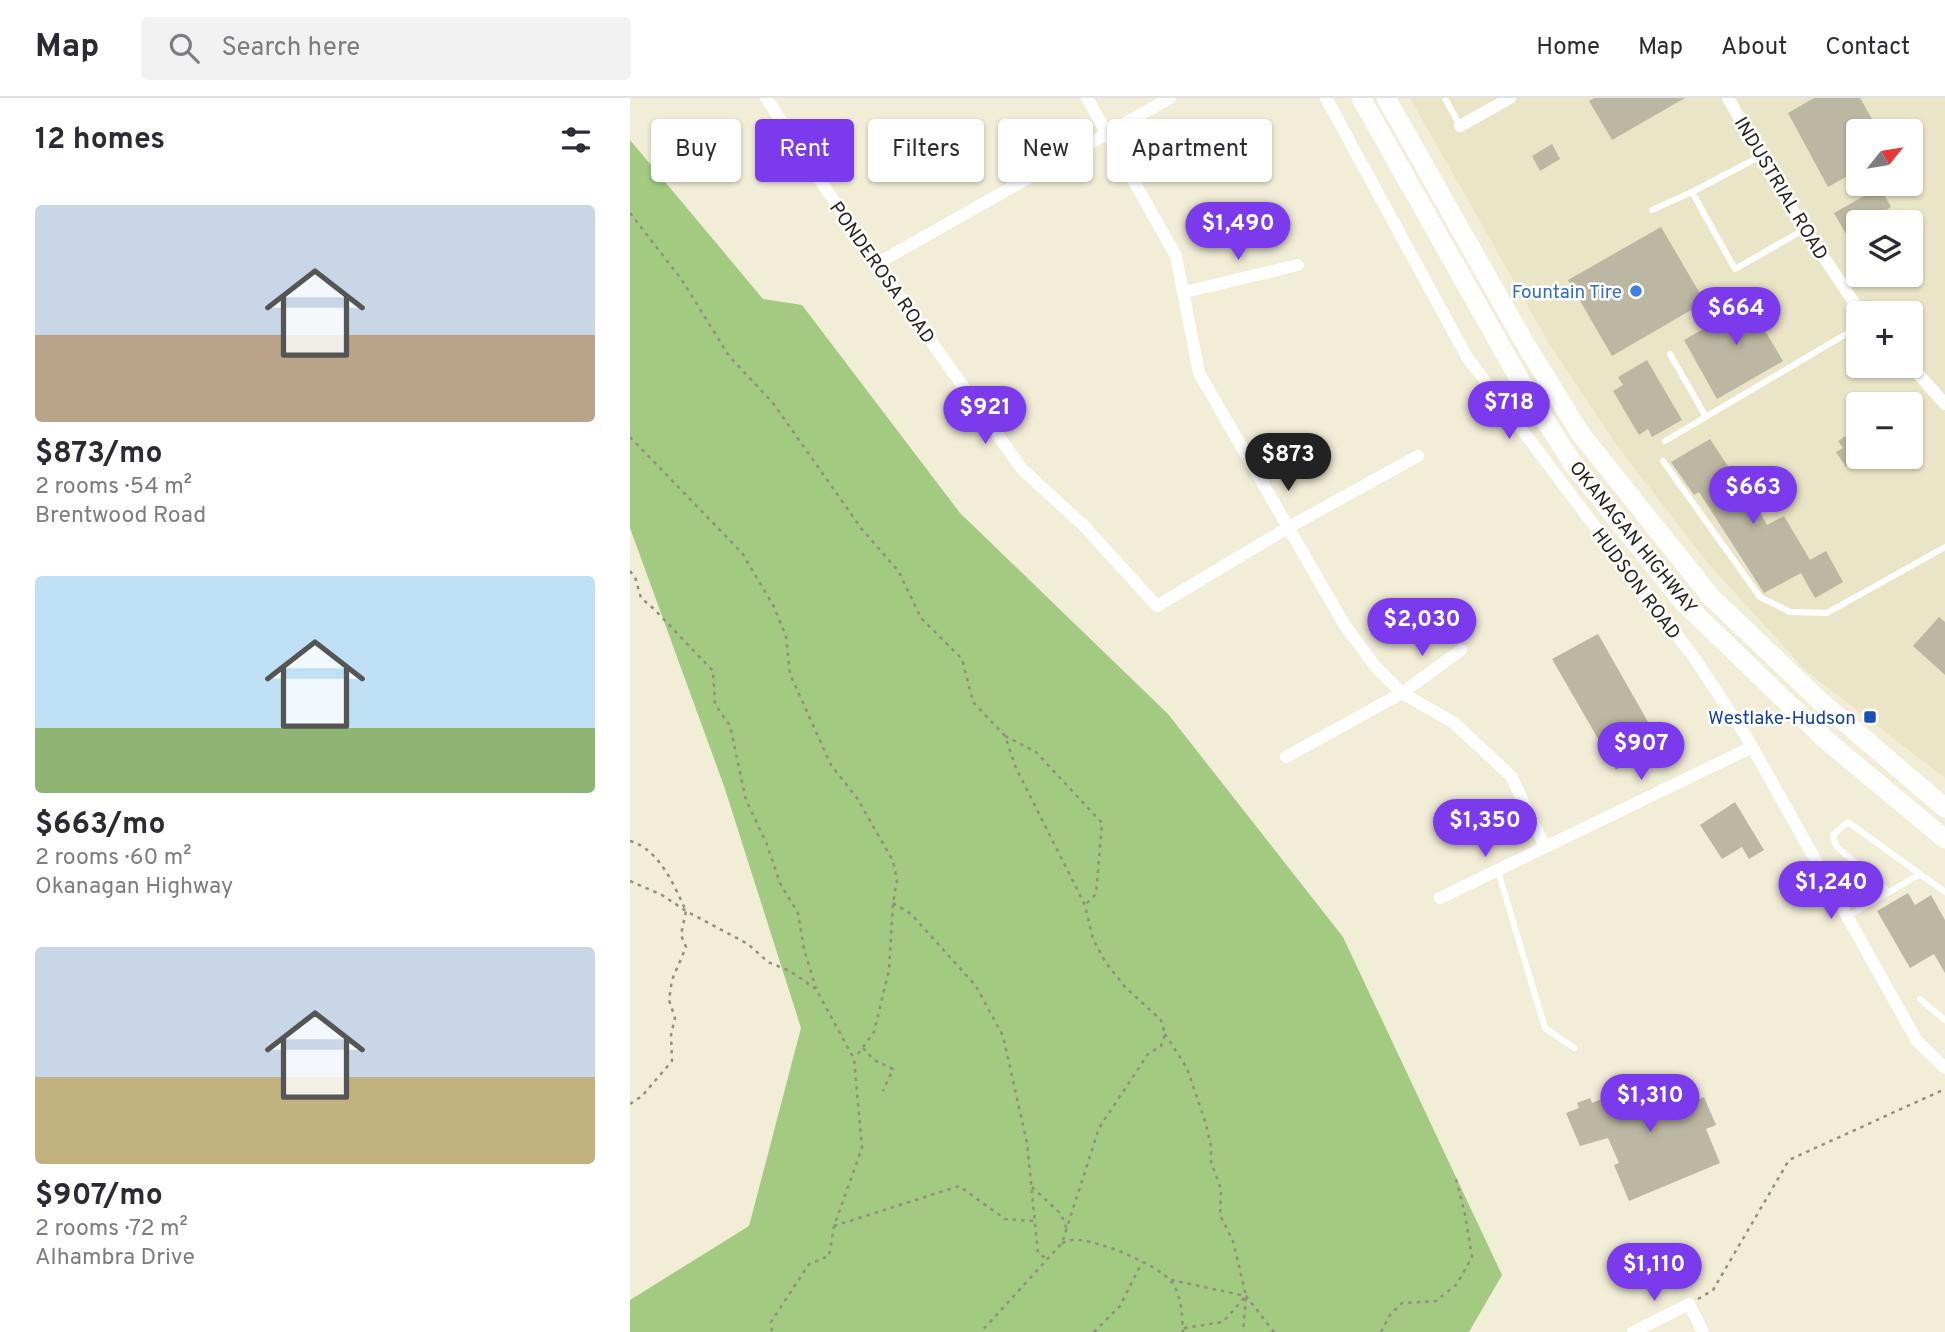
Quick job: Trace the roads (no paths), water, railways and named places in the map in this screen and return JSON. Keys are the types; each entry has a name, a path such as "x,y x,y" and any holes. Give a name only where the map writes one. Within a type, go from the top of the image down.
{"highway":[{"name":"OKANAGAN HIGHWAY","path":"1361,98 1521,382 1573,464 1684,603 1826,740 1945,839"},
{"name":"OKANAGAN HIGHWAY","path":"1386,98 1523,340 1580,433 1611,473 1710,597 1820,701 1945,808"}],"street":[{"name":"PONDEROSA ROAD","path":"766,98 876,264 1022,469 1084,526 1157,606 1289,527"},
{"path":"876,264 1107,134 1087,98"},
{"path":"1133,119 1170,98"},
{"name":"HUDSON ROAD","path":"1326,98 1467,357 1695,659 1752,747 1916,1041 1945,1068"},
{"path":"1460,126 1510,98"},
{"name":"INDUSTRIAL ROAD","path":"1728,98 1805,229 1853,301"},
{"path":"1134,182 1176,256 1199,373 1344,624 1375,666 1402,693 1454,723 1511,776 1545,847"},
{"path":"1185,292 1298,265"},
{"path":"1922,378 1945,404"},
{"path":"1289,527 1418,456"},
{"path":"1286,757 1402,693 1461,650"},
{"path":"1440,898 1752,747"},
{"path":"1633,1332 1689,1304 1703,1332"}],"lane":[{"path":"1445,98 1460,126"},
{"path":"1652,210 1761,156"},
{"path":"1692,192 1735,269 1805,229"},
{"path":"1665,442 1846,334"},
{"path":"1670,354 1706,418"},
{"path":"1663,461 1760,597 1790,612 1827,613 1945,547"},
{"path":"1889,892 1836,846 1833,835 1848,822 1945,892"},
{"path":"1498,872 1545,1028 1574,1048"},
{"path":"1847,917 1920,874"},
{"path":"1920,999 1945,1020"}],"place":[{"name":"Fountain Tire","path":"1636,291"},
{"name":"Westlake-Hudson","path":"1870,717"}]}
